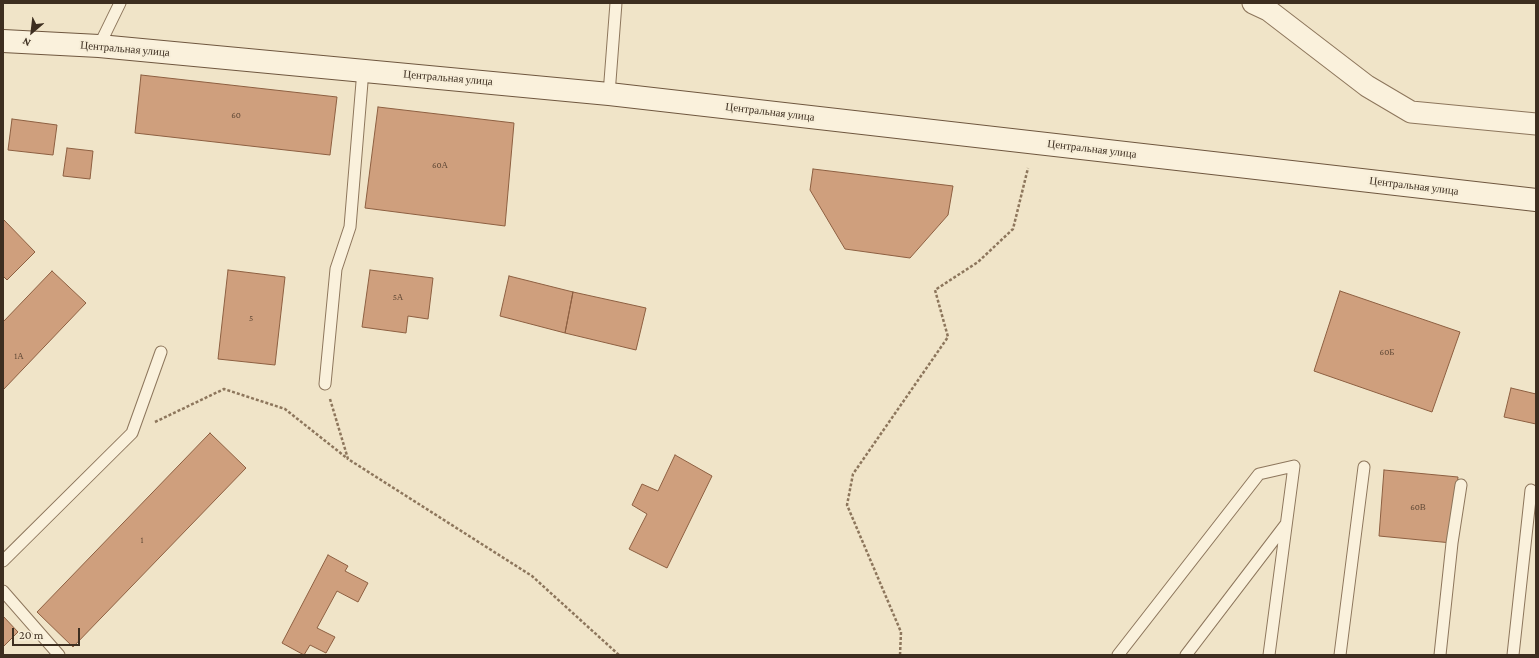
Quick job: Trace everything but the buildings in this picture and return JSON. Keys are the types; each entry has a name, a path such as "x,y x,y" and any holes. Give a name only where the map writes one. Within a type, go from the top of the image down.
{"main road":[{"name":"Центральная улица","path":"3,41 99,46 609,94 1536,200"}],"street":[{"path":"1253,3 1268,10 1367,86 1411,112 1536,124"}],"lane":[{"path":"99,46 120,3"},
{"path":"609,94 616,3"},
{"path":"325,384 336,269 350,227 363,70"},
{"path":"3,561 132,433 160,352"},
{"path":"1118,655 1259,474 1294,466 1269,655"},
{"path":"1340,655 1364,468"},
{"path":"1440,655 1452,543 1461,485"},
{"path":"1513,655 1531,490"},
{"path":"1186,655 1286,524"},
{"path":"3,591 59,655"}],"path":[{"path":"900,655 902,632 847,505 853,474 948,337 935,290 978,262 1013,229 1028,168"},
{"path":"325,384 348,459"},
{"path":"132,433 224,389 285,409 348,459 532,576 619,655"}]}
